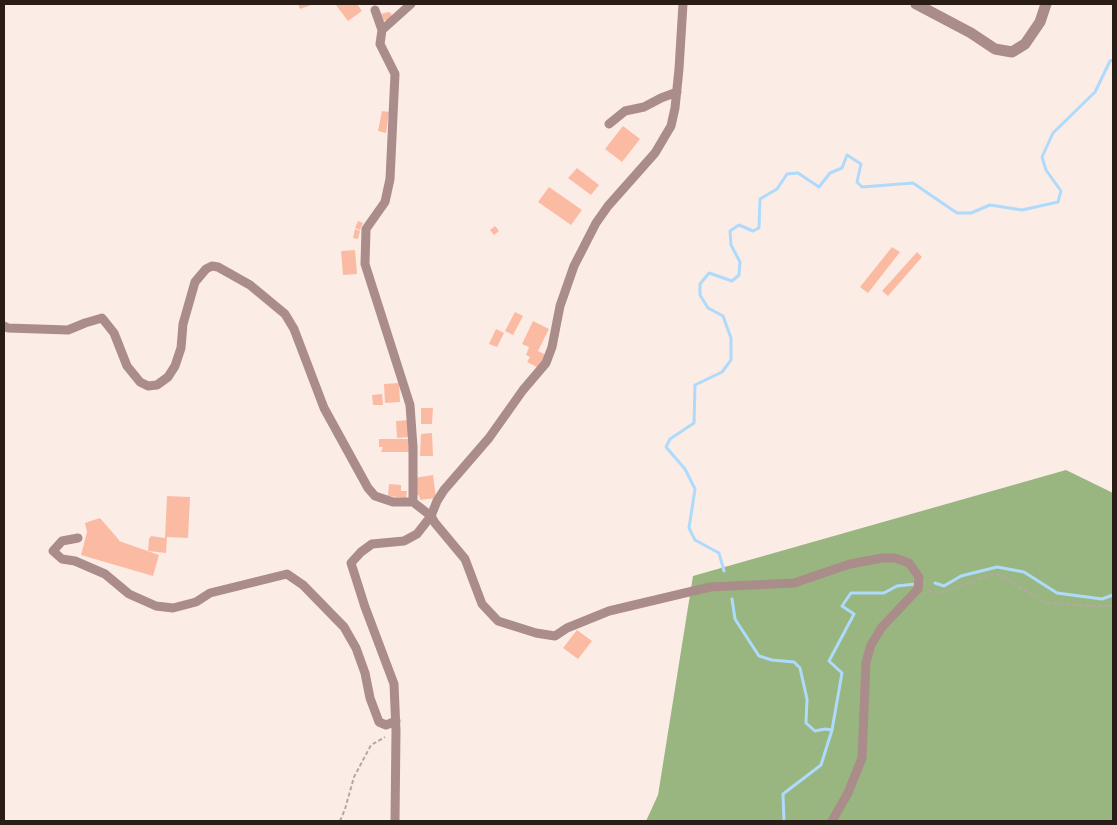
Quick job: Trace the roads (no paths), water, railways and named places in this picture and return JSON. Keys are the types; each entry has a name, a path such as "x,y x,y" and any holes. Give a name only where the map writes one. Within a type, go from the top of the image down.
{"street":[{"path":"382,30 411,4"},
{"path":"395,821 396,721 394,684 365,607 351,563 372,544 404,541 417,534 431,516 444,490 489,438 523,390 546,363 552,347 560,306 574,266 596,223 608,206 655,153 671,126 676,108 683,4"},
{"path":"916,4 971,33 995,49 1012,52 1025,44 1040,22 1046,4"},
{"path":"375,10 382,30 380,44 394,74 390,178 385,202 366,229 365,264 410,405 413,447 413,502"},
{"path":"609,124 625,111 644,107 677,92"},
{"path":"4,326 8,328 68,330 102,318 114,333 127,366 140,382 148,386 157,385 168,377 175,366 181,348 183,324 195,282 206,269 212,266 218,267 250,285 285,314 294,329 324,408 368,488 375,496 393,502 413,502 431,516 465,559 482,604 498,621 536,634 555,636 567,628 609,611 710,588 794,583 850,564 882,558 895,558 910,563 919,577 918,589 882,627 870,645 866,662 862,758 848,793 832,821"},
{"path":"78,538 62,541 53,551 62,559 75,561 105,574 128,594 156,606 172,608 196,602 210,592 287,574 303,585 344,627 359,656 370,698 380,722 386,725 396,721"}],"waterway":[{"path":"724,571 719,553 695,540 689,528 695,489 685,469 666,447 670,439 694,423 695,385 722,372 731,360 731,338 723,316 708,308 700,295 700,284 709,273 732,281 739,275 740,262 731,245 730,231 739,225 753,231 759,228 760,199 777,189 787,174 798,173 819,187 830,173 842,168 847,155 861,164 857,182 862,187 913,183 957,213 971,213 990,205 1022,210 1058,202 1061,191 1046,170 1042,157 1053,133 1095,92 1110,61 1113,60"},
{"path":"935,583 944,586 961,576 997,567 1024,572 1057,593 1102,599 1113,595"},
{"path":"784,821 783,794 821,765 832,730 842,673 829,661 854,614 842,606 851,593 884,593 897,586 916,584"},
{"path":"732,599 735,619 759,656 772,660 794,662 800,668 807,699 806,723 815,731 832,730"}]}
